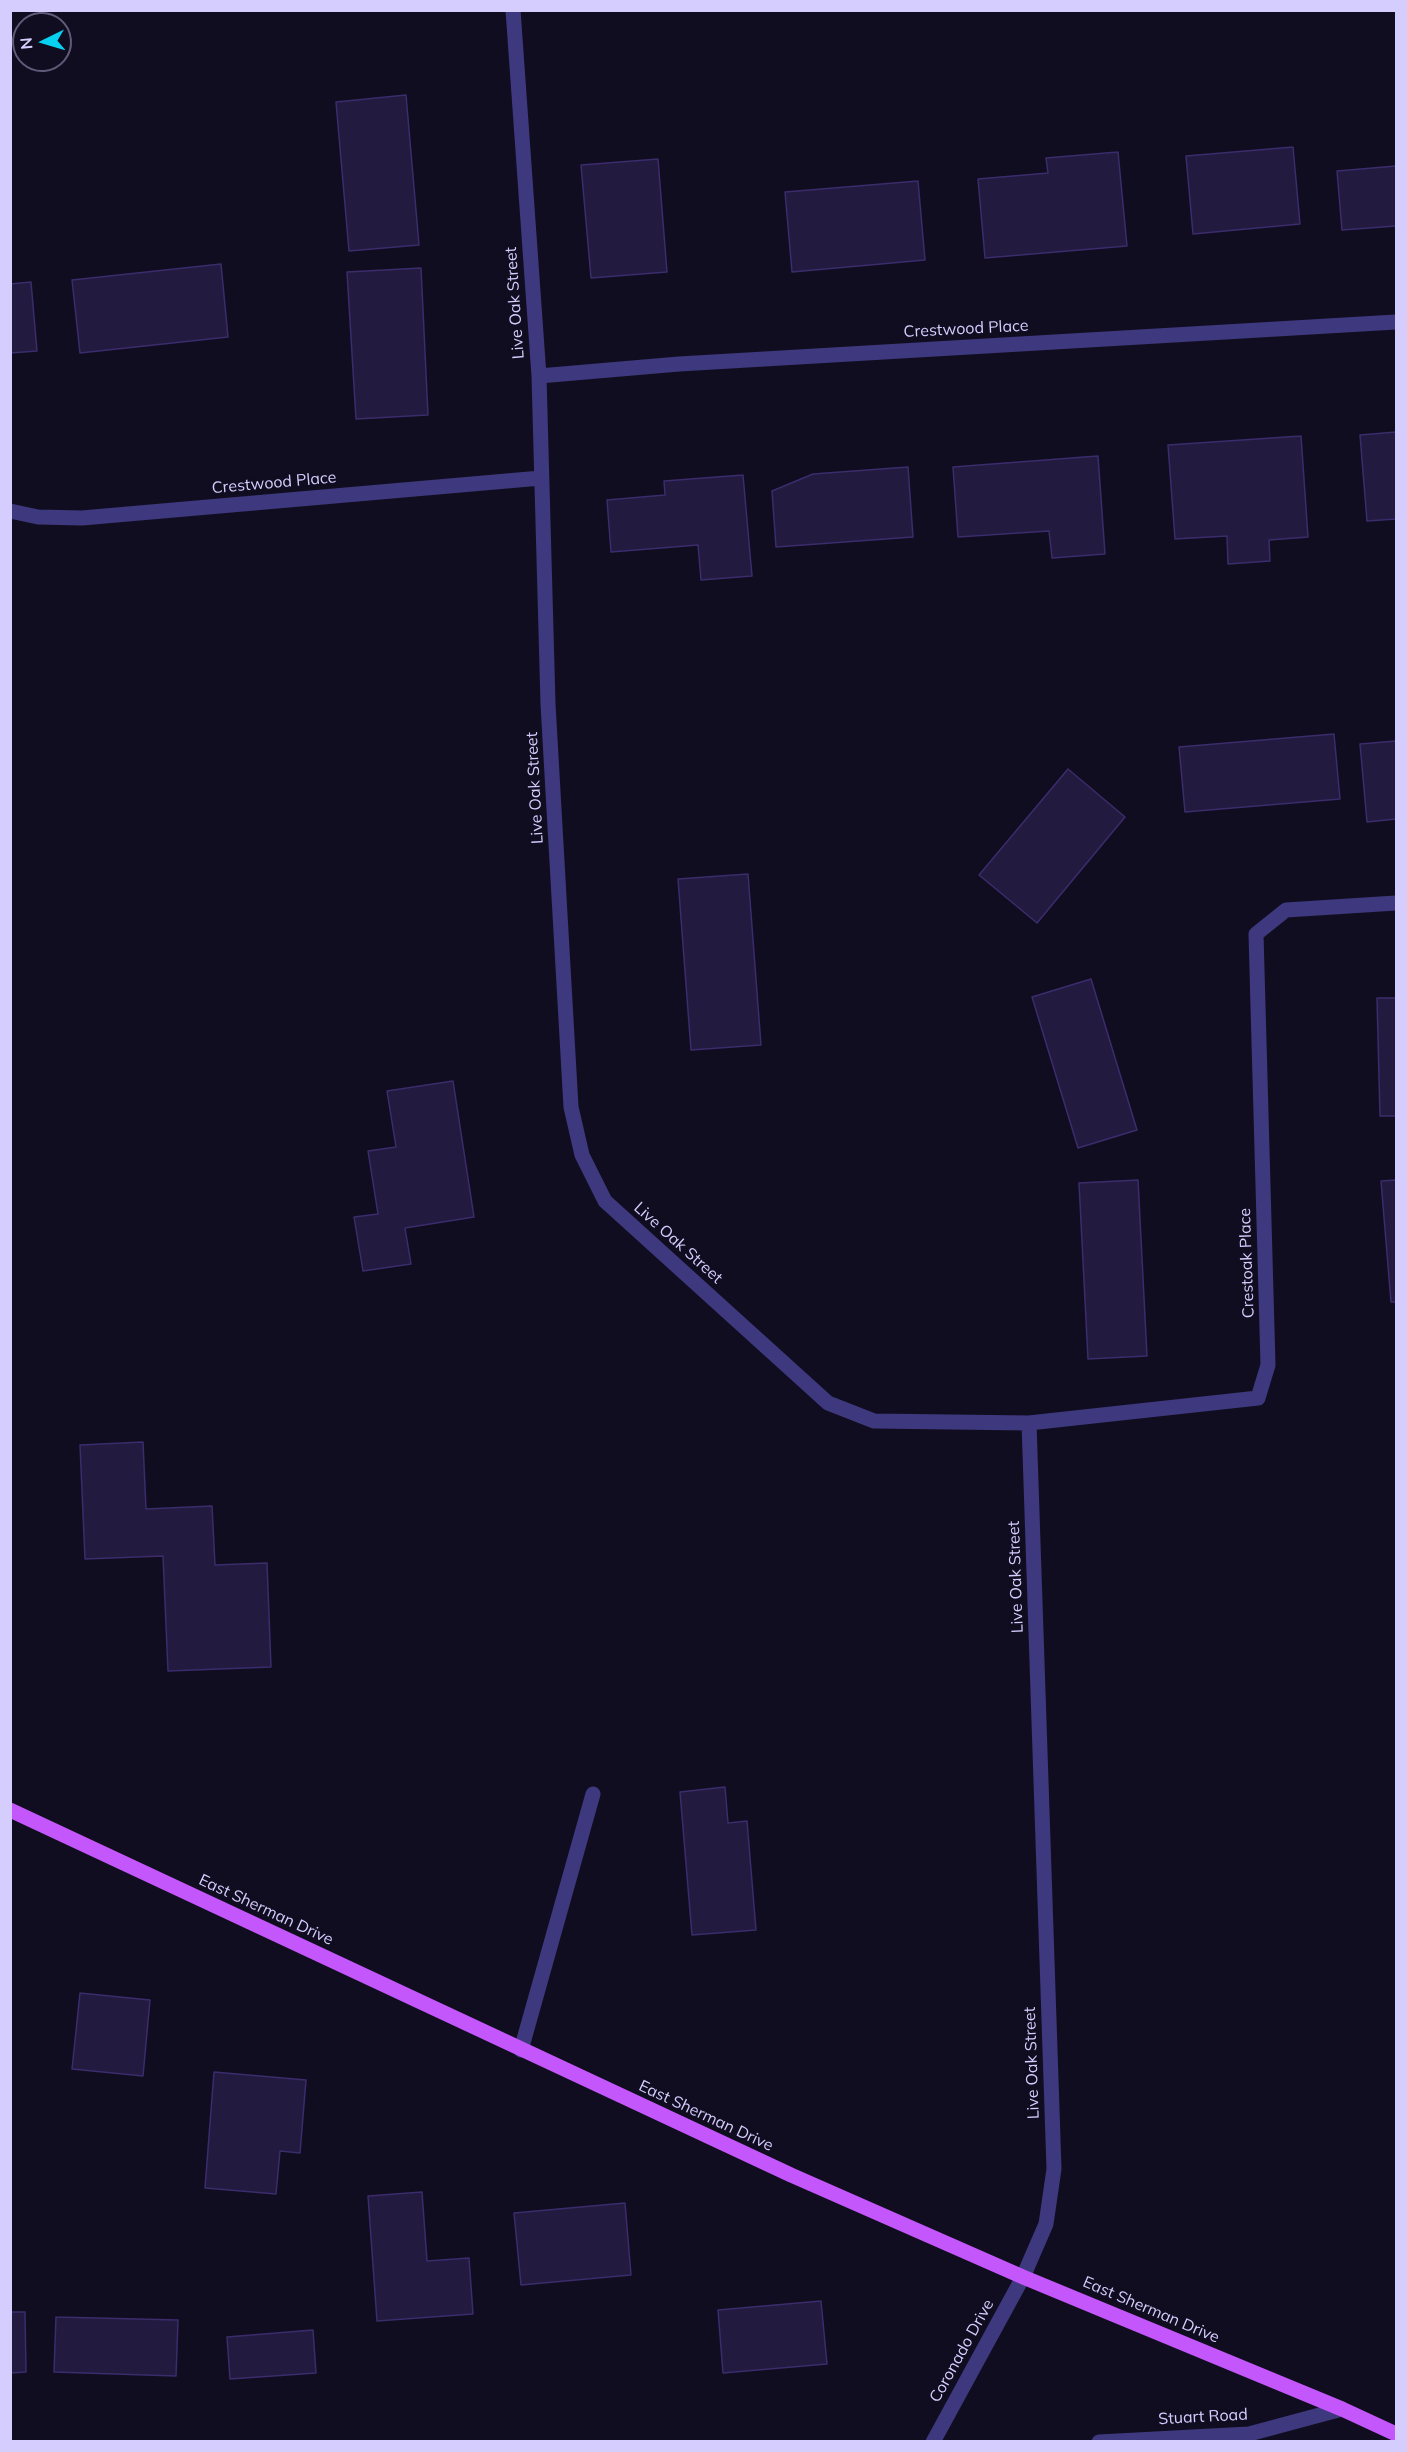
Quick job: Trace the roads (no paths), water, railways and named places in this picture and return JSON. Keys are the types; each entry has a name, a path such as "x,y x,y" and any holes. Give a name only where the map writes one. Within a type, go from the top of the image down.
{"main road":[{"name":"East Sherman Drive","path":"10,1810 791,2175 1023,2277 1342,2409 1396,2434"}],"street":[{"name":"Live Oak Street","path":"513,10 539,376 548,704 571,1107 582,1155 604,1201 828,1403 874,1421 1029,1423 1054,2169 1046,2224 1023,2277"},
{"name":"Crestwood Place","path":"539,376 703,362 1396,322"},
{"name":"Crestwood Place","path":"10,511 38,517 82,518 541,478"},
{"name":"Crestoak Place","path":"1029,1423 1258,1398 1268,1365 1256,934 1286,910 1396,903"},
{"path":"521,2049 593,1794"},
{"name":"Coronado Drive","path":"933,2442 1023,2277"},
{"name":"Stuart Road","path":"1099,2442 1249,2434 1342,2409"}]}
